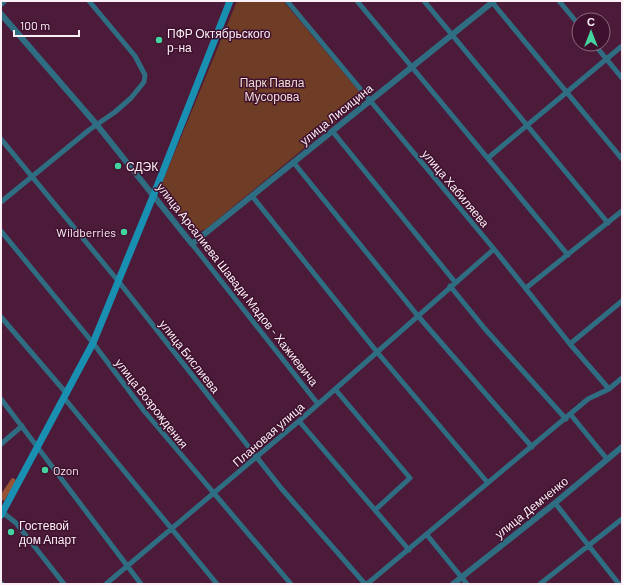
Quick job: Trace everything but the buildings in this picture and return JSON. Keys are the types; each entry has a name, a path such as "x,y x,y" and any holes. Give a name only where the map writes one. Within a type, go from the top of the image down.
{"main road":[{"path":"2,513 66,396 93,343 154,194 230,1"}],"street":[{"path":"1,4 4,1"},
{"path":"1,202 89,130 131,98 141,88 145,76 135,56 89,1"},
{"name":"улица Хабиляева","path":"287,1 494,249 570,344 609,389"},
{"path":"357,1 568,255"},
{"path":"424,1 608,223"},
{"path":"492,1 622,159"},
{"name":"улица Лисицина","path":"192,244 333,132 492,1"},
{"path":"559,1 571,16"},
{"name":"улица Арсалиева Шавади Мадов - Хажиевича","path":"1,14 97,125 154,194 318,404"},
{"path":"488,158 622,46"},
{"path":"600,52 622,78"},
{"path":"333,132 452,284 485,329 566,419"},
{"name":"улица Бислиева","path":"1,139 118,282 281,488 366,584"},
{"path":"294,163 418,316 532,447"},
{"path":"252,196 377,352 488,483"},
{"path":"526,288 622,211"},
{"name":"улица Возрождения","path":"1,232 93,343 145,412 213,494 291,584"},
{"name":"Плановая улица","path":"106,584 299,421 452,284 494,249"},
{"path":"570,344 622,301"},
{"path":"1,317 217,584"},
{"path":"366,584 571,415 588,399 609,389 622,378"},
{"path":"335,389 410,478 375,510"},
{"path":"1,400 141,584"},
{"path":"1,410 6,406"},
{"path":"571,415 607,459"},
{"path":"299,421 409,550"},
{"path":"1,444 22,426"},
{"name":"улица Демченко","path":"453,584 555,503 622,447"},
{"path":"555,503 619,584"},
{"path":"2,513 16,523 64,584"},
{"path":"540,584 622,519"},
{"path":"427,535 467,584"}],"green space":[{"name":"Парк Павла Мусорова","path":"237,1 283,1 365,98 206,229 197,232 185,223 175,211 162,183"}],"shaded area":[{"path":"12,478 15,479 16,482 4,501 1,499 1,494"}],"place":[{"name":"ПФР Октябрьского р-на","path":"159,40"},
{"name":"СДЭК","path":"118,166"},
{"name":"Wildberries","path":"124,232"},
{"name":"Ozon","path":"45,470"},
{"name":"Гостевой дом Апарт","path":"11,532"}]}
